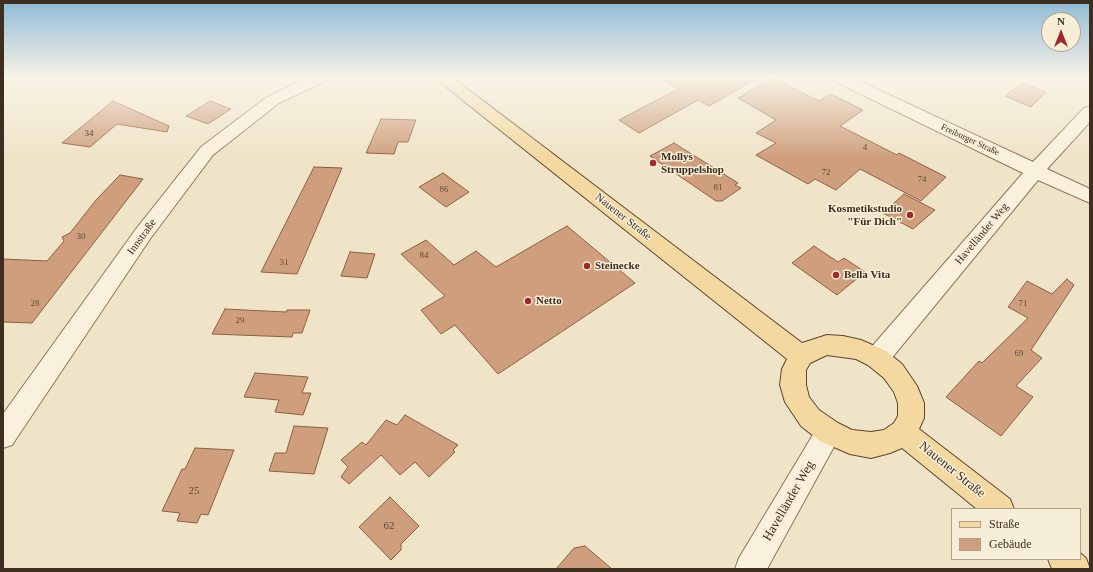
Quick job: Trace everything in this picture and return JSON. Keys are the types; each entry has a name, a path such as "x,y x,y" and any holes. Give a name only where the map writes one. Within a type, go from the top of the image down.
{"main road":[{"name":"Nauener Straße","path":"477,105 801,356"},
{"path":"833,345 844,346 861,350 877,358 893,371 904,386 911,402 911,418 903,432 890,441 871,445 850,442 829,432 810,418 798,402 793,385 794,369 801,356 813,349 833,345"},
{"name":"Nauener Straße","path":"903,432 999,508"},
{"path":"1064,560 1076,569"}],"street":[{"name":"Innstraße","path":"6,428 143,234 207,151 267,105"},
{"name":"Freiburger Straße","path":"897,105 1090,197"},
{"name":"Havelländer Weg","path":"877,358 1035,170 1090,112"},
{"name":"Havelländer Weg","path":"750,569 829,432"}],"building":[{"path":"109,105 121,105 169,126 167,132 117,124 90,147 62,143"},
{"path":"204,105 220,105 231,109 208,124 186,116"},
{"path":"648,105 690,105 639,133 619,120"},
{"path":"750,105 852,105 863,110 840,126 897,155 899,153 946,177 921,201 860,169 836,190 815,179 808,184 756,155 776,143 756,133 776,120"},
{"path":"381,119 416,120 408,142 398,142 394,154 366,153"},
{"path":"674,143 738,183 735,185 741,188 722,201 716,201 650,156"},
{"path":"314,167 342,168 297,274 261,272"},
{"path":"443,173 469,192 446,207 419,187"},
{"path":"120,175 143,179 32,323 3,322 3,259 47,261 64,241 62,237 70,233 96,200"},
{"path":"904,194 935,210 913,229 883,213"},
{"name":"Netto","path":"567,226 635,283 498,374 455,325 441,334 421,310 445,296 401,254 426,240 454,265 476,251 496,267"},
{"path":"814,246 838,262 844,258 865,272 837,295 792,263"},
{"path":"350,252 375,254 367,278 341,276"},
{"path":"1067,279 1074,285 1031,350 1042,358 1016,386 1033,397 1001,436 946,397 979,361 982,363 1028,318 1008,307 1027,281 1052,294"},
{"path":"225,309 286,312 287,310 310,310 302,333 293,333 292,337 212,334"},
{"path":"255,373 308,377 302,393 311,393 303,415 275,412 279,400 244,397"},
{"path":"405,415 458,445 453,450 455,452 429,477 415,462 400,475 381,455 349,484 341,477 348,467 341,460 362,442 366,445 386,420 397,425"},
{"path":"294,426 328,428 314,474 269,471 275,453 286,453"},
{"path":"195,448 234,450 208,515 201,514 197,523 177,521 180,513 162,511 182,469 185,469"},
{"path":"390,497 419,526 401,544 401,550 391,560 359,527"},
{"path":"585,546 612,569 556,569 574,548"}],"place":[{"name":"Mollys Struppelshop","path":"653,163"},
{"name":"Kosmetikstudio \"Für Dich\"","path":"910,215"},
{"name":"Steinecke","path":"587,266"},
{"name":"Bella Vita","path":"836,275"},
{"name":"Netto","path":"528,301"}]}
